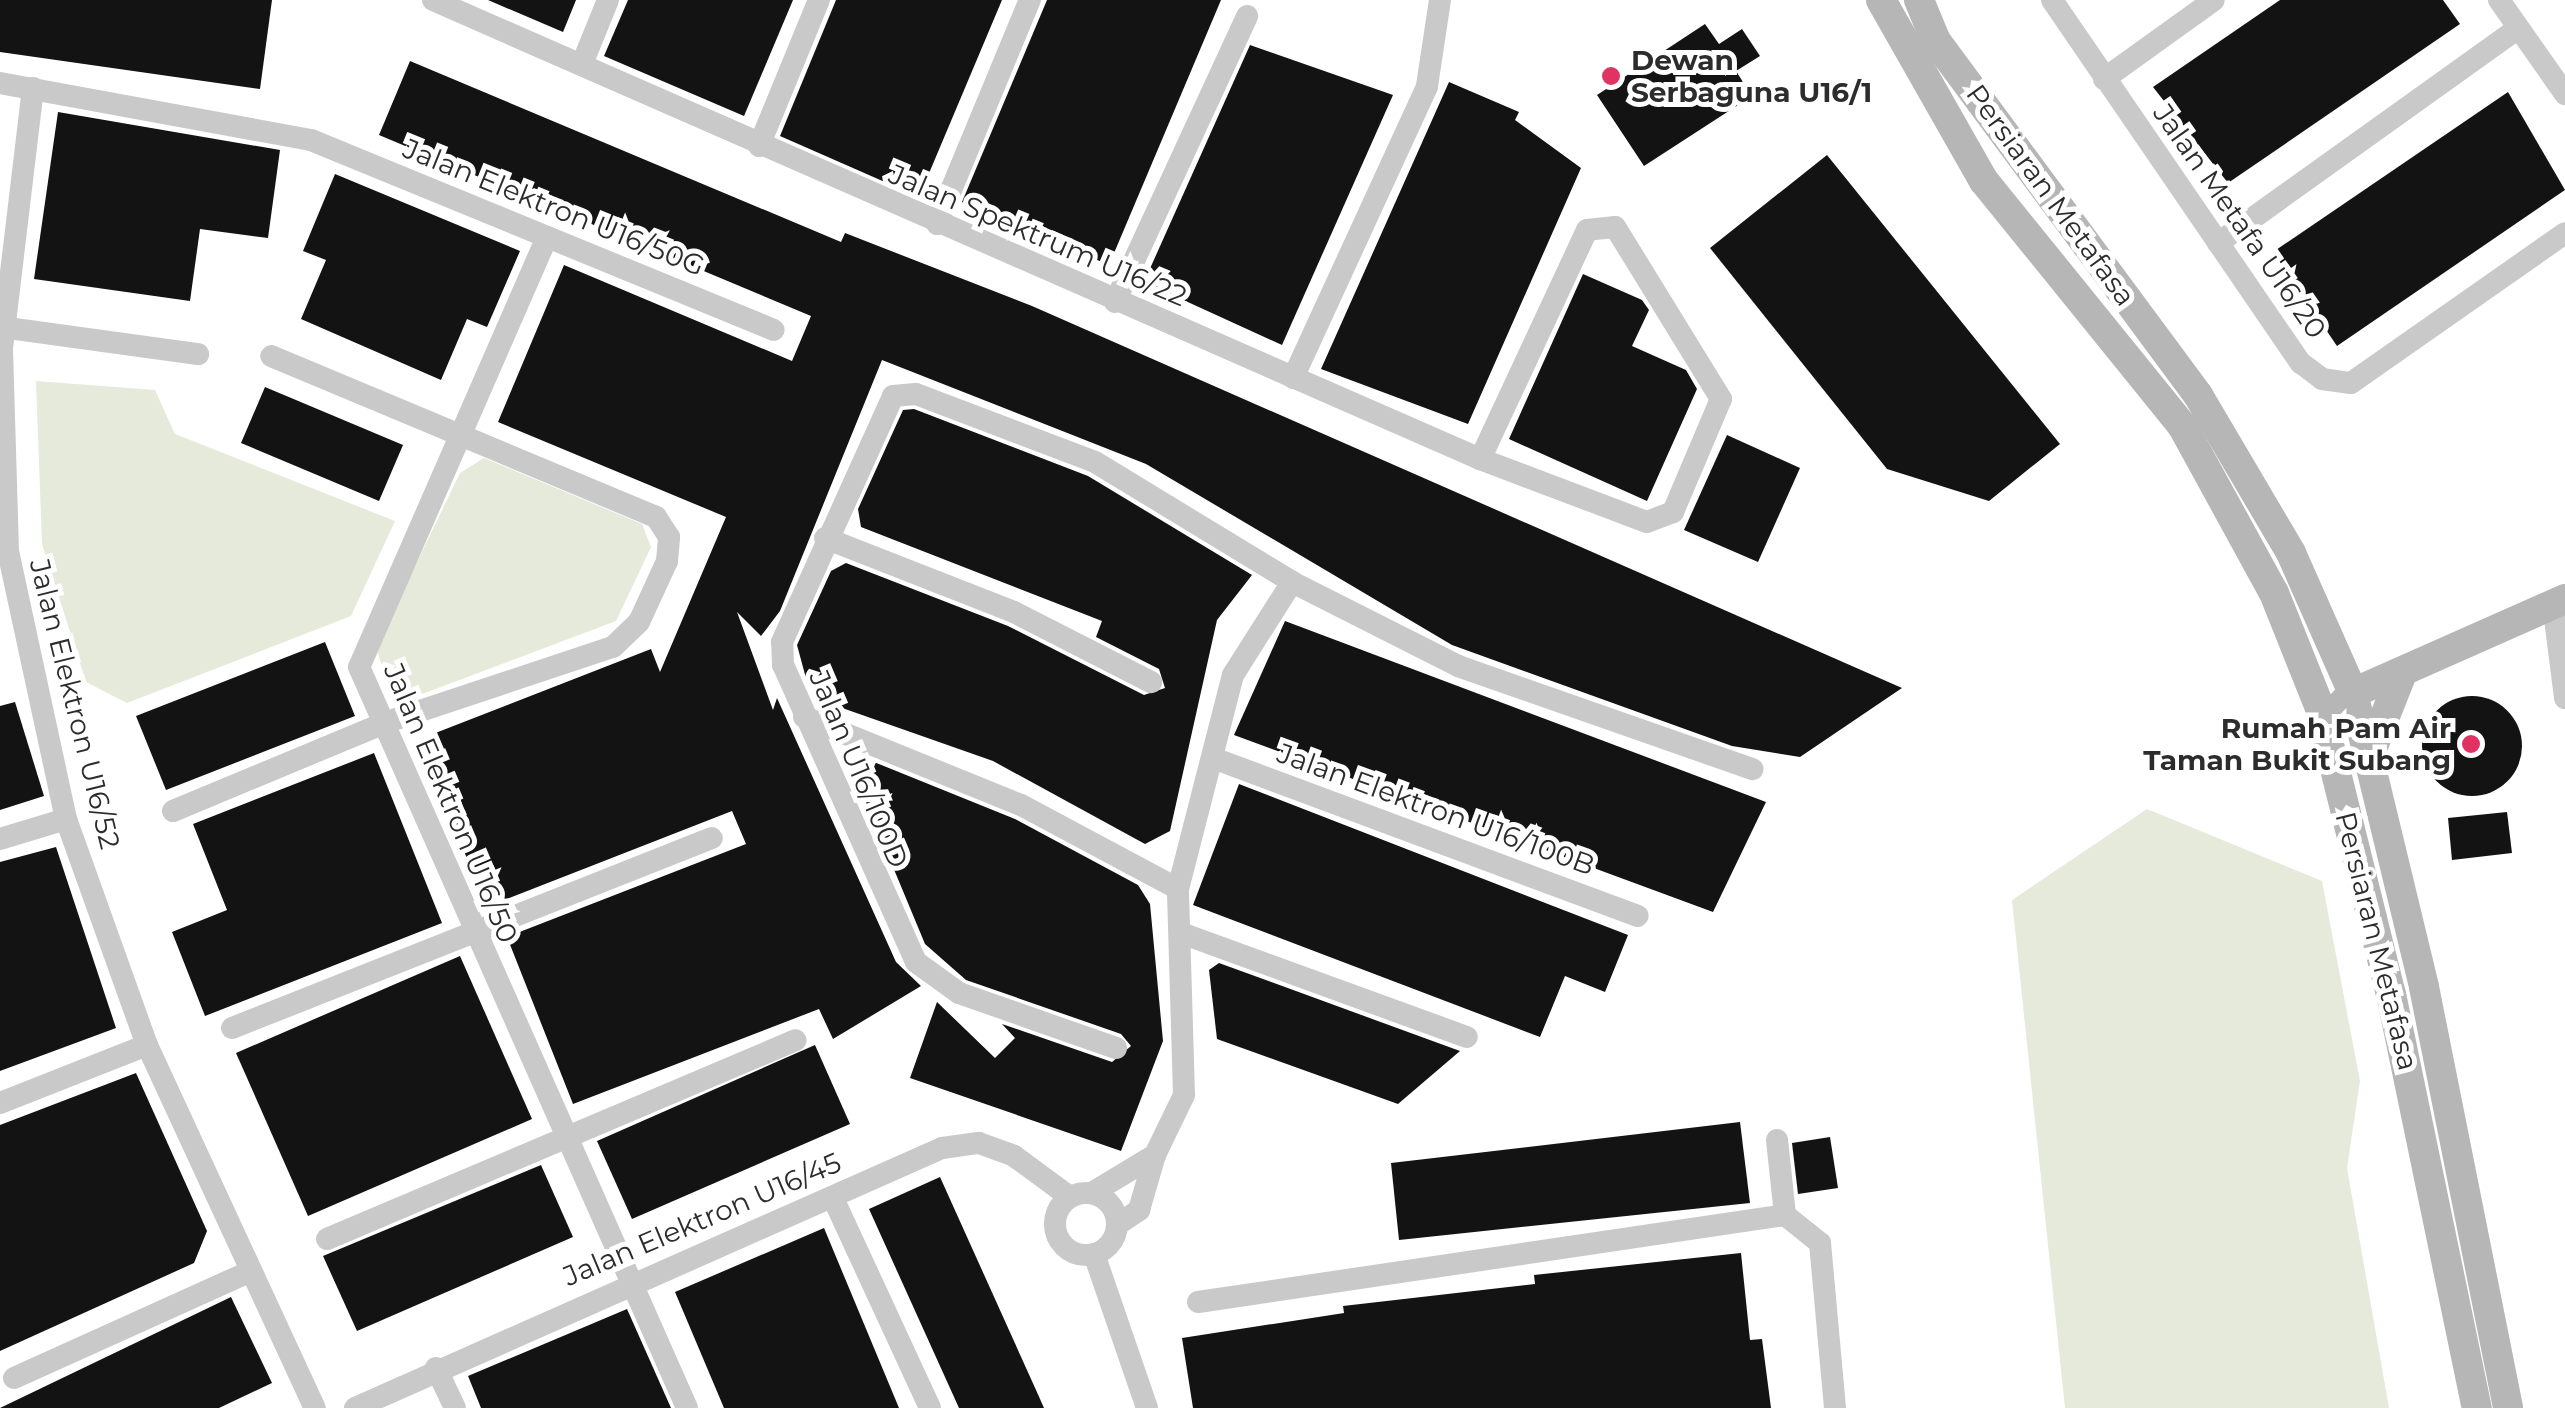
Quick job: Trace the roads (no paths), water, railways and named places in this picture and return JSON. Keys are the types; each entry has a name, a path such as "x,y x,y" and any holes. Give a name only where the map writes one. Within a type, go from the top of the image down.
{"main road":[{"name":"Persiaran Metafasa","path":"1881,0 1984,182 2183,426 2274,593 2330,751 2409,1071 2476,1408"},
{"name":"Persiaran Metafasa","path":"1920,0 1936,41 2198,396 2335,651 2370,756 2508,1408"},
{"path":"2330,751 2338,708 2352,693 2402,674 2559,600"},
{"path":"2335,651 2402,674"},
{"path":"2370,756 2402,674"}],"street":[{"name":"Jalan Spektrum U16/22","path":"432,0 1480,459 1647,522 1673,512 1721,399 1616,227 1587,230 1480,459"},
{"path":"582,64 608,0"},
{"path":"759,146 819,0"},
{"path":"937,224 1030,0"},
{"path":"1294,378 1428,86 1440,0"},
{"name":"Jalan Metafa U16/20","path":"2052,0 2301,363 2351,384 2565,233"},
{"path":"2104,79 2214,0"},
{"path":"2499,0 2565,94"},
{"path":"1115,302 1247,16"},
{"path":"2218,243 2518,28"},
{"name":"Jalan Elektron U16/50G","path":"0,83 311,140 774,330"},
{"name":"Jalan Elektron U16/52","path":"33,88 2,327 4,552 66,818 147,1045 247,1273 315,1408"},
{"name":"Jalan Elektron U16/50","path":"547,237 462,436 359,658 472,932 626,1284 688,1408"},
{"path":"2,327 198,354"},
{"path":"173,811 384,723 614,647 639,622 667,562 669,537 656,518 270,356"},
{"name":"Jalan U16/100D","path":"1116,1048 959,993 916,962 804,717 782,642 825,538 893,396 916,394 1095,462 1292,582"},
{"path":"825,538 1014,612 1150,682"},
{"path":"1094,1254 1118,1226 1139,1210 1156,1155 1184,1095 1178,889 1234,675 1292,582 1458,666 1752,770"},
{"path":"2559,600 2565,698"},
{"path":"804,717 1022,805 1178,889"},
{"name":"Jalan Elektron U16/100B","path":"1213,758 1638,916"},
{"path":"0,839 66,818"},
{"path":"232,1028 712,838"},
{"path":"1181,932 1467,1038"},
{"path":"326,1238 796,1040"},
{"path":"0,1104 147,1045"},
{"path":"1777,1140 1784,1214 1820,1243 1835,1408"},
{"name":"Jalan Elektron U16/45","path":"354,1408 626,1284 833,1198 904,1160 979,1143 1036,1168 1081,1195"},
{"path":"1094,1254 1074,1253 1055,1231 1081,1195 1156,1155"},
{"path":"1081,1195 1108,1201 1118,1226"},
{"path":"833,1198 930,1408"},
{"path":"1198,1302 1784,1214"},
{"path":"1094,1254 1147,1408"},
{"path":"14,1378 247,1273"},
{"path":"436,1368 455,1408"}],"place":[{"name":"Dewan Serbaguna U16/1","path":"1611,76"},
{"name":"Rumah Pam Air Taman Bukit Subang","path":"2471,744"}]}
